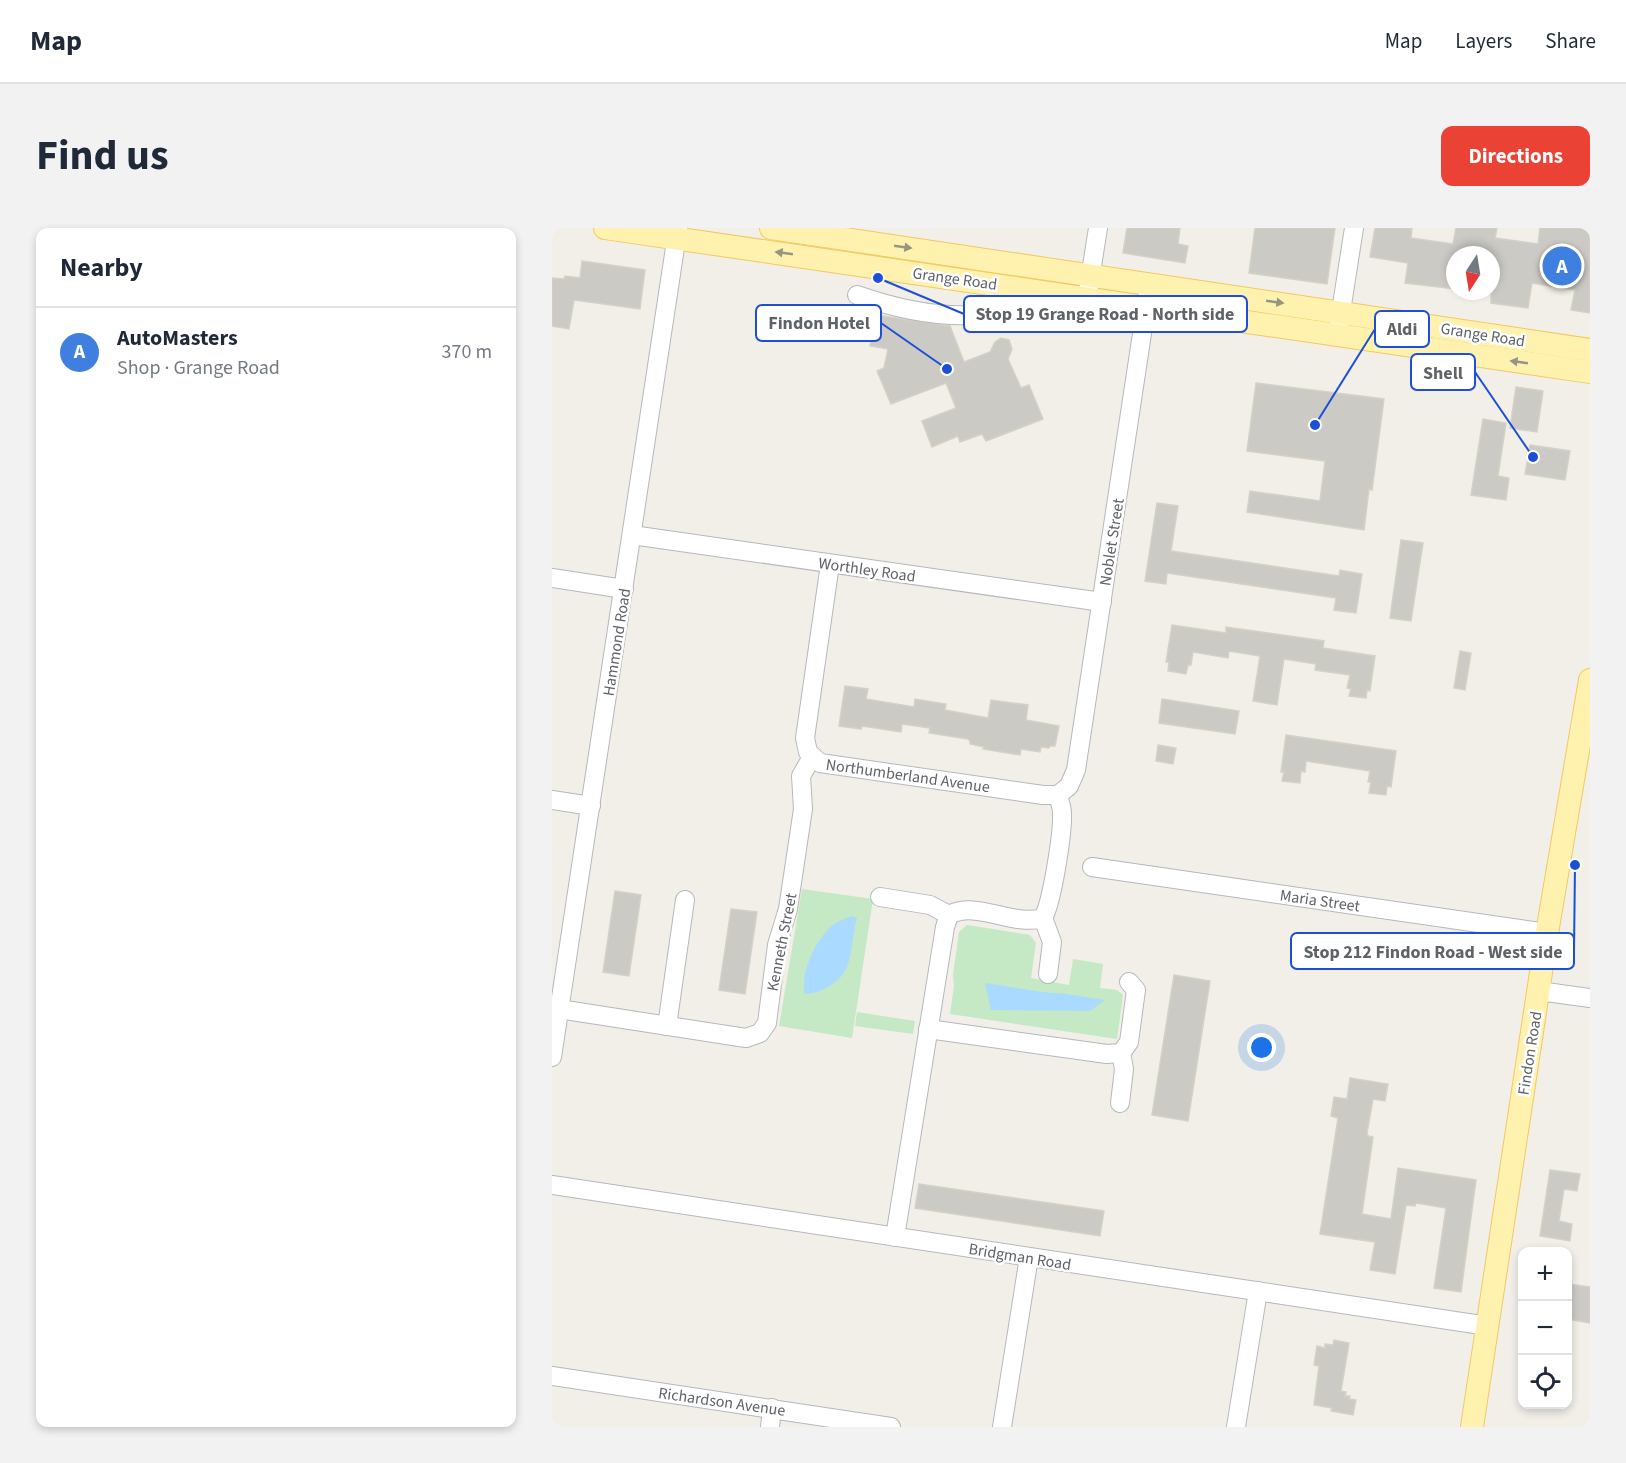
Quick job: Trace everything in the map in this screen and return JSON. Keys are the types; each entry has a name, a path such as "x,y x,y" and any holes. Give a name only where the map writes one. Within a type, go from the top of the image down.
{"main road":[{"name":"Grange Road","path":"605,228 678,233 842,261 1336,336 1585,361"},
{"name":"Grange Road","path":"771,228 846,233 1030,266 1341,312 1585,361"},
{"name":"Findon Road","path":"1472,1427 1547,933 1588,717 1590,680"}],"street":[{"path":"1088,298 1098,228"},
{"path":"1336,336 1354,228"},
{"name":"Hammond Road","path":"552,1057 678,233"},
{"path":"842,261 846,233"},
{"path":"1027,288 1030,266"},
{"name":"Noblet Street","path":"1058,795 1069,786 1076,770 1150,284"},
{"path":"856,295 886,305 959,317 985,314"},
{"name":"Worthley Road","path":"632,535 1102,602"},
{"name":"Northumberland Avenue","path":"830,564 805,738 812,757 820,763 1042,795 1058,795"},
{"path":"552,578 624,589"},
{"name":"Kenneth Street","path":"559,1009 746,1038 760,1033 766,1023 777,945 788,909 804,809 801,776 812,757"},
{"path":"1048,974 1052,942 1042,918 1050,901 1061,825 1062,812 1058,795"},
{"path":"552,800 591,806"},
{"name":"Maria Street","path":"1092,867 1547,933"},
{"path":"880,897 930,904 949,915"},
{"path":"667,1026 685,900"},
{"path":"895,1237 945,927 949,915 956,911 967,910 1029,921 1042,918"},
{"path":"1120,1103 1124,1069 1121,1053 1129,1042 1136,990 1129,982"},
{"path":"1539,991 1590,998"},
{"path":"928,1029 1107,1054 1121,1053"},
{"name":"Bridgman Road","path":"552,1185 1488,1326"},
{"path":"1002,1427 1029,1257"},
{"path":"1236,1427 1258,1292"},
{"name":"Richardson Avenue","path":"552,1376 891,1427"},
{"path":"770,1427 772,1408"}],"green space":[{"path":"802,889 873,899 852,1038 779,1026"},
{"path":"967,925 1030,935 1036,943 1031,978 1069,985 1073,959 1103,964 1100,988 1117,990 1123,995 1117,1039 950,1014 959,932"},
{"path":"857,1012 915,1021 913,1034 855,1026"}],"water":[{"path":"851,916 857,918 848,964 844,972 839,979 825,989 805,994 805,975 815,947 833,925"},
{"path":"985,983 1105,1000 1090,1011 991,1010"}],"building":[{"path":"1127,228 1180,228 1178,244 1188,246 1185,263 1123,253"},
{"path":"1255,228 1335,228 1327,284 1249,273"},
{"path":"1375,228 1412,228 1411,238 1453,244 1456,228 1497,228 1495,238 1538,244 1540,228 1590,228 1590,313 1571,310 1575,290 1532,283 1528,308 1491,303 1491,300 1500,300 1500,246 1446,246 1446,288 1405,283 1408,263 1370,257"},
{"path":"582,261 645,270 640,309 574,300 569,329 552,326 552,278 564,279 565,276 580,278"},
{"path":"876,315 950,326 964,362 990,352 995,342 1001,338 1009,340 1012,349 1008,359 1021,388 1029,385 1043,419 986,441 982,434 960,442 958,436 932,447 922,421 956,408 946,383 891,404 877,371 884,368 888,349 870,346"},
{"path":"1256,383 1384,399 1372,490 1369,489 1364,530 1247,512 1250,491 1320,501 1325,461 1247,451"},
{"path":"1516,387 1543,391 1537,432 1510,428"},
{"path":"1483,419 1506,423 1498,476 1509,478 1506,500 1471,495"},
{"path":"1530,445 1570,451 1565,480 1525,474"},
{"path":"1157,503 1178,506 1171,551 1339,576 1340,570 1362,574 1356,613 1334,610 1336,598 1167,573 1166,584 1145,581"},
{"path":"1401,540 1423,543 1411,621 1390,618"},
{"path":"1172,625 1226,633 1226,627 1324,641 1323,648 1375,656 1370,691 1367,690 1366,698 1349,696 1351,689 1347,688 1350,675 1315,670 1316,664 1284,659 1277,705 1253,701 1260,656 1229,651 1228,658 1193,652 1191,665 1188,665 1186,674 1168,671 1169,662 1166,662"},
{"path":"1460,651 1471,653 1465,690 1454,688"},
{"path":"845,686 868,689 866,699 914,707 915,699 946,704 945,710 988,718 991,700 1028,705 1026,720 1059,726 1055,746 1041,747 1040,752 1021,749 1020,755 983,749 984,747 970,744 968,739 929,733 930,728 902,724 901,732 862,726 861,729 839,726"},
{"path":"1162,699 1239,711 1235,734 1159,723"},
{"path":"1286,735 1396,751 1391,787 1387,786 1386,795 1369,793 1370,771 1306,761 1305,772 1301,771 1300,783 1282,781"},
{"path":"1158,745 1176,748 1173,764 1156,761"},
{"path":"615,891 641,895 629,976 603,972"},
{"path":"731,909 757,912 745,994 719,990"},
{"path":"1174,975 1210,981 1188,1121 1152,1115"},
{"path":"1350,1078 1388,1084 1385,1101 1373,1099 1367,1133 1368,1136 1373,1137 1362,1214 1391,1219 1398,1168 1476,1180 1461,1292 1434,1288 1446,1208 1416,1203 1415,1206 1406,1205 1395,1274 1370,1270 1375,1242 1320,1234 1338,1118 1331,1116 1334,1097 1347,1099"},
{"path":"1550,1170 1580,1174 1577,1191 1564,1189 1559,1221 1572,1224 1570,1241 1540,1236"},
{"path":"919,1184 1104,1211 1100,1236 915,1208"},
{"path":"1572,1285 1590,1287 1590,1323 1572,1320"},
{"path":"1334,1340 1349,1343 1341,1391 1346,1392 1345,1396 1350,1396 1349,1399 1356,1400 1353,1415 1314,1405 1319,1366 1314,1365 1317,1346 1325,1348 1325,1344 1333,1345"}],"place":[{"name":"AutoMasters","path":"1562,266"},
{"name":"Stop 19 Grange Road - North side","path":"878,278"},
{"name":"Findon Hotel","path":"947,369"},
{"name":"Aldi","path":"1315,425"},
{"name":"Shell","path":"1533,457"},
{"name":"Stop 212 Findon Road - West side","path":"1575,865"}]}
